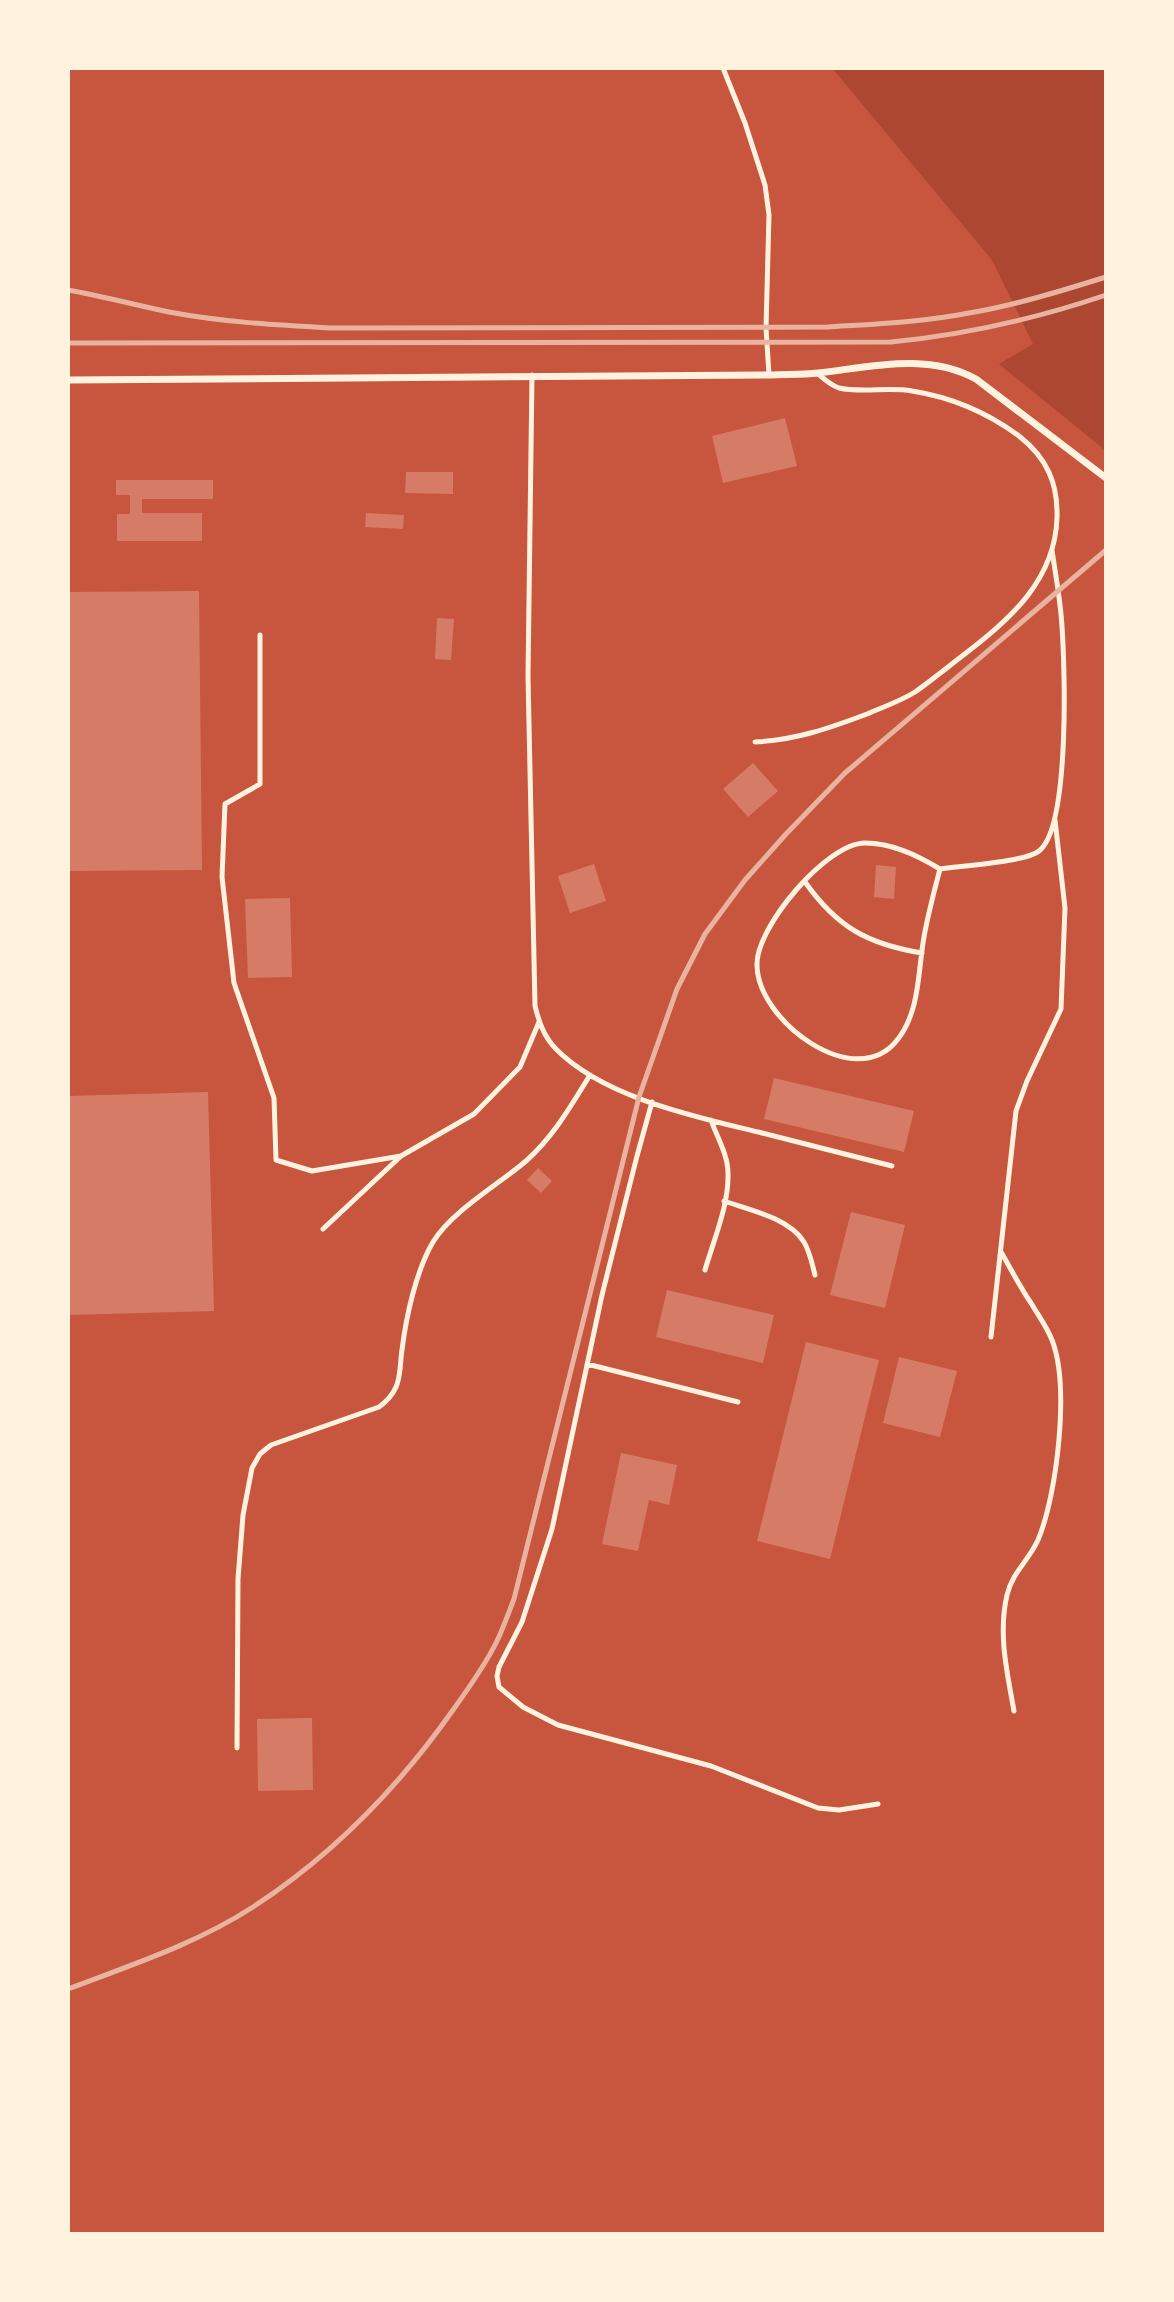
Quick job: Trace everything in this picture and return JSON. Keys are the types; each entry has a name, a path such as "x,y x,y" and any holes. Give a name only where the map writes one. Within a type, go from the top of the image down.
{"street":[{"path":"68,380 769,374 817,373 905,363 944,366 976,379 1106,478"}],"lane":[{"path":"723,68 745,123 765,186 769,215 766,328 769,374"},
{"path":"755,742 782,741 822,732 914,693 999,628 1021,605 1043,572 1056,532 1054,480 1034,450 1019,437 976,410 942,398 904,390 838,388 817,373"},
{"path":"532,375 528,676 535,1006 546,1037 556,1049 590,1075 612,1087 710,1120 892,1166"},
{"path":"940,869 921,967 904,1030 890,1048 864,1059 826,1051 806,1042 787,1025 773,1007 762,986 756,965 761,943 784,903 842,851 864,843 905,851 940,869 1037,854 1045,846 1055,817 1064,738 1061,615 1052,550"},
{"path":"260,635 260,784 225,804 222,877 234,983 274,1098 276,1160 312,1171 401,1156"},
{"path":"991,1337 1016,1111 1027,1081 1057,1022 1063,994 1065,908 1055,817"},
{"path":"805,882 830,912 852,931 877,943 922,953"},
{"path":"323,1228 401,1156 474,1114 520,1067 540,1022"},
{"path":"237,1748 238,1579 243,1515 252,1468 260,1454 271,1445 379,1408 389,1399 396,1387 400,1371 408,1314 433,1242 464,1210 528,1159 545,1141 561,1122 590,1075"},
{"path":"653,1102 637,1156 587,1364 552,1529 522,1622 499,1667 499,1687 523,1707 558,1725 711,1766 818,1808 839,1810 878,1804"},
{"path":"705,1270 724,1201 728,1172 710,1120"},
{"path":"724,1201 769,1217 793,1230 806,1246 815,1275"},
{"path":"1001,1252 1052,1341 1058,1360 1060,1382 1059,1430 1046,1519 1033,1551 1015,1574 1003,1613 1003,1642 1014,1711"},
{"path":"587,1364 738,1402"}],"shaded area":[{"path":"832,68 1106,68 1106,451 999,364 1033,344 992,260"}],"building":[{"path":"785,418 797,466 723,483 712,436"},
{"path":"406,472 453,472 453,494 405,493"},
{"path":"116,480 213,480 213,499 142,499 142,513 202,513 202,541 117,541 117,514 130,514 130,495 116,495"},
{"path":"366,513 404,515 403,529 365,527"},
{"path":"199,591 202,870 68,871 68,592"},
{"path":"437,618 454,619 451,660 435,659"},
{"path":"753,763 778,791 748,817 723,789"},
{"path":"594,864 606,901 570,913 558,876"},
{"path":"876,865 896,867 894,899 874,897"},
{"path":"290,898 292,977 248,978 245,899"},
{"path":"774,1078 914,1111 904,1152 764,1119"},
{"path":"208,1092 214,1311 68,1315 68,1096"},
{"path":"538,1168 552,1181 541,1193 527,1180"},
{"path":"851,1212 905,1225 885,1308 830,1295"},
{"path":"667,1290 774,1315 763,1363 656,1337"},
{"path":"806,1342 879,1360 830,1559 757,1541"},
{"path":"899,1357 957,1371 940,1437 883,1423"},
{"path":"621,1453 677,1465 669,1505 649,1500 638,1551 602,1544"},
{"path":"312,1718 313,1790 258,1791 257,1719"}],"railway":[{"path":"68,290 189,315 249,323 330,328 828,327 917,321 969,313 1021,302 1106,277"},
{"path":"68,343 891,342 1000,325 1106,295"},
{"path":"68,1989 163,1953 209,1932 282,1887 337,1842 387,1793 453,1710 491,1652 514,1599 639,1097 677,989 705,934 745,880 845,773 1106,550"}]}
